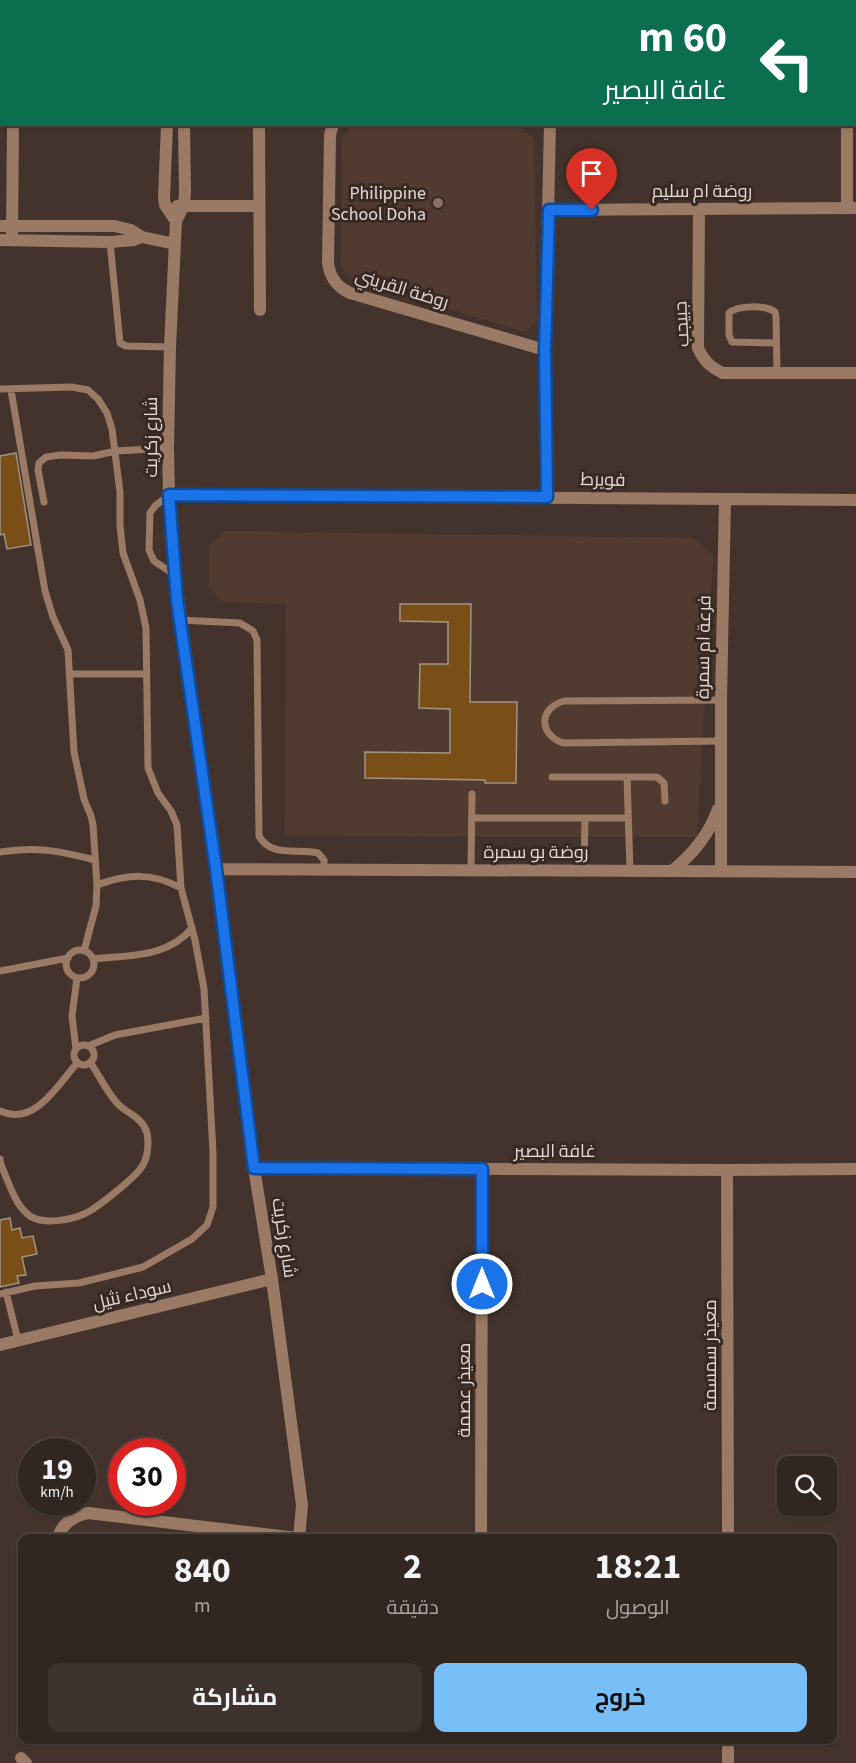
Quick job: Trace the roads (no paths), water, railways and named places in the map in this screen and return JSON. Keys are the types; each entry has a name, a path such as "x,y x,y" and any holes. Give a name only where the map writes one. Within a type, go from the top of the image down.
{"street":[{"path":"14,126 6,240 110,242 142,237"},
{"path":"166,126 165,205 176,221"},
{"name":"شارع زكريت","path":"184,126 185,192 184,205 176,221 170,347 169,495 175,575 216,869 254,1168 272,1280 302,1505 299,1534"},
{"name":"روضة القريني","path":"332,126 330,135 328,263 329,271 337,285 350,293 545,350"},
{"path":"547,497 545,350 550,126"},
{"path":"848,126 851,208"},
{"path":"259,128 260,310"},
{"path":"0,140 13,141"},
{"path":"165,205 259,206"},
{"name":"روضة ام سليم","path":"549,210 851,208"},
{"name":"جبيجب","path":"699,209 698,348 703,359 712,368 723,373 856,373"},
{"path":"6,226 115,226 131,230 142,237 175,244"},
{"name":"فويرط","path":"169,495 856,500"},
{"name":"فرعة ام سمرة","path":"721,871 721,700 726,500"},
{"name":"فرعة ام سمرة","path":"672,871 689,857 704,839 715,818 722,796"},
{"name":"روضة بو سمرة","path":"216,869 856,872"},
{"name":"غافة البصير","path":"254,1168 856,1169"},
{"name":"معيذر عصمة","path":"481,1534 482,1169"},
{"name":"معيذر سمسمة","path":"727,1170 728,1534"},
{"name":"سوداء نثيل","path":"0,1345 272,1280"},
{"path":"60,1534 66,1522 88,1513 265,1534"},
{"path":"728,1744 728,1763"}],"lane":[{"path":"110,242 120,343 126,346 170,347"},
{"path":"776,343 732,342 729,335 729,313 736,309 772,309 776,316 777,373"},
{"path":"0,389 72,387 88,390 98,399 107,413 116,450 123,553 140,600 146,628 148,768 158,793 171,811 177,825 181,888 192,928 204,989 213,1152 213,1207 207,1225 192,1239 143,1267 79,1283 3,1293 18,1340"},
{"path":"11,390 45,591 53,617 68,651 74,752 84,799 91,816 97,885 96,906 84,951"},
{"path":"45,502 38,470 39,463 46,457 93,456 116,450 168,448"},
{"path":"169,495 154,506 150,513 149,550 153,561 175,575"},
{"path":"180,620 240,623 253,631 257,640 259,836 265,845 276,850 318,852 324,860 324,869"},
{"path":"69,674 146,674"},
{"path":"721,700 564,701 556,703 545,717 548,734 564,743 721,741"},
{"path":"552,777 660,778 664,783 665,801"},
{"path":"627,777 630,870"},
{"path":"471,869 472,794"},
{"path":"472,818 628,818"},
{"path":"584,870 585,818"},
{"path":"0,852 23,848 52,849 95,860"},
{"path":"97,885 120,877 142,875 172,883 181,888"},
{"path":"0,971 68,958 78,951 84,951 93,959 162,951 183,939 192,928"},
{"path":"68,958 68,970 77,978"},
{"path":"77,978 89,975 93,971 93,959"},
{"path":"77,978 72,1016 76,1049 74,1058 77,1063 83,1065 90,1062 94,1054 88,1046"},
{"path":"76,1049 115,1035 207,1018"},
{"path":"0,1159 9,1183 24,1210 42,1221 83,1214 97,1206 143,1167 147,1154 146,1131 142,1123 118,1104 90,1062"},
{"path":"0,1111 18,1114 39,1107 77,1063"}],"place":[{"name":"Philippine School Doha","path":"438,203"}]}
